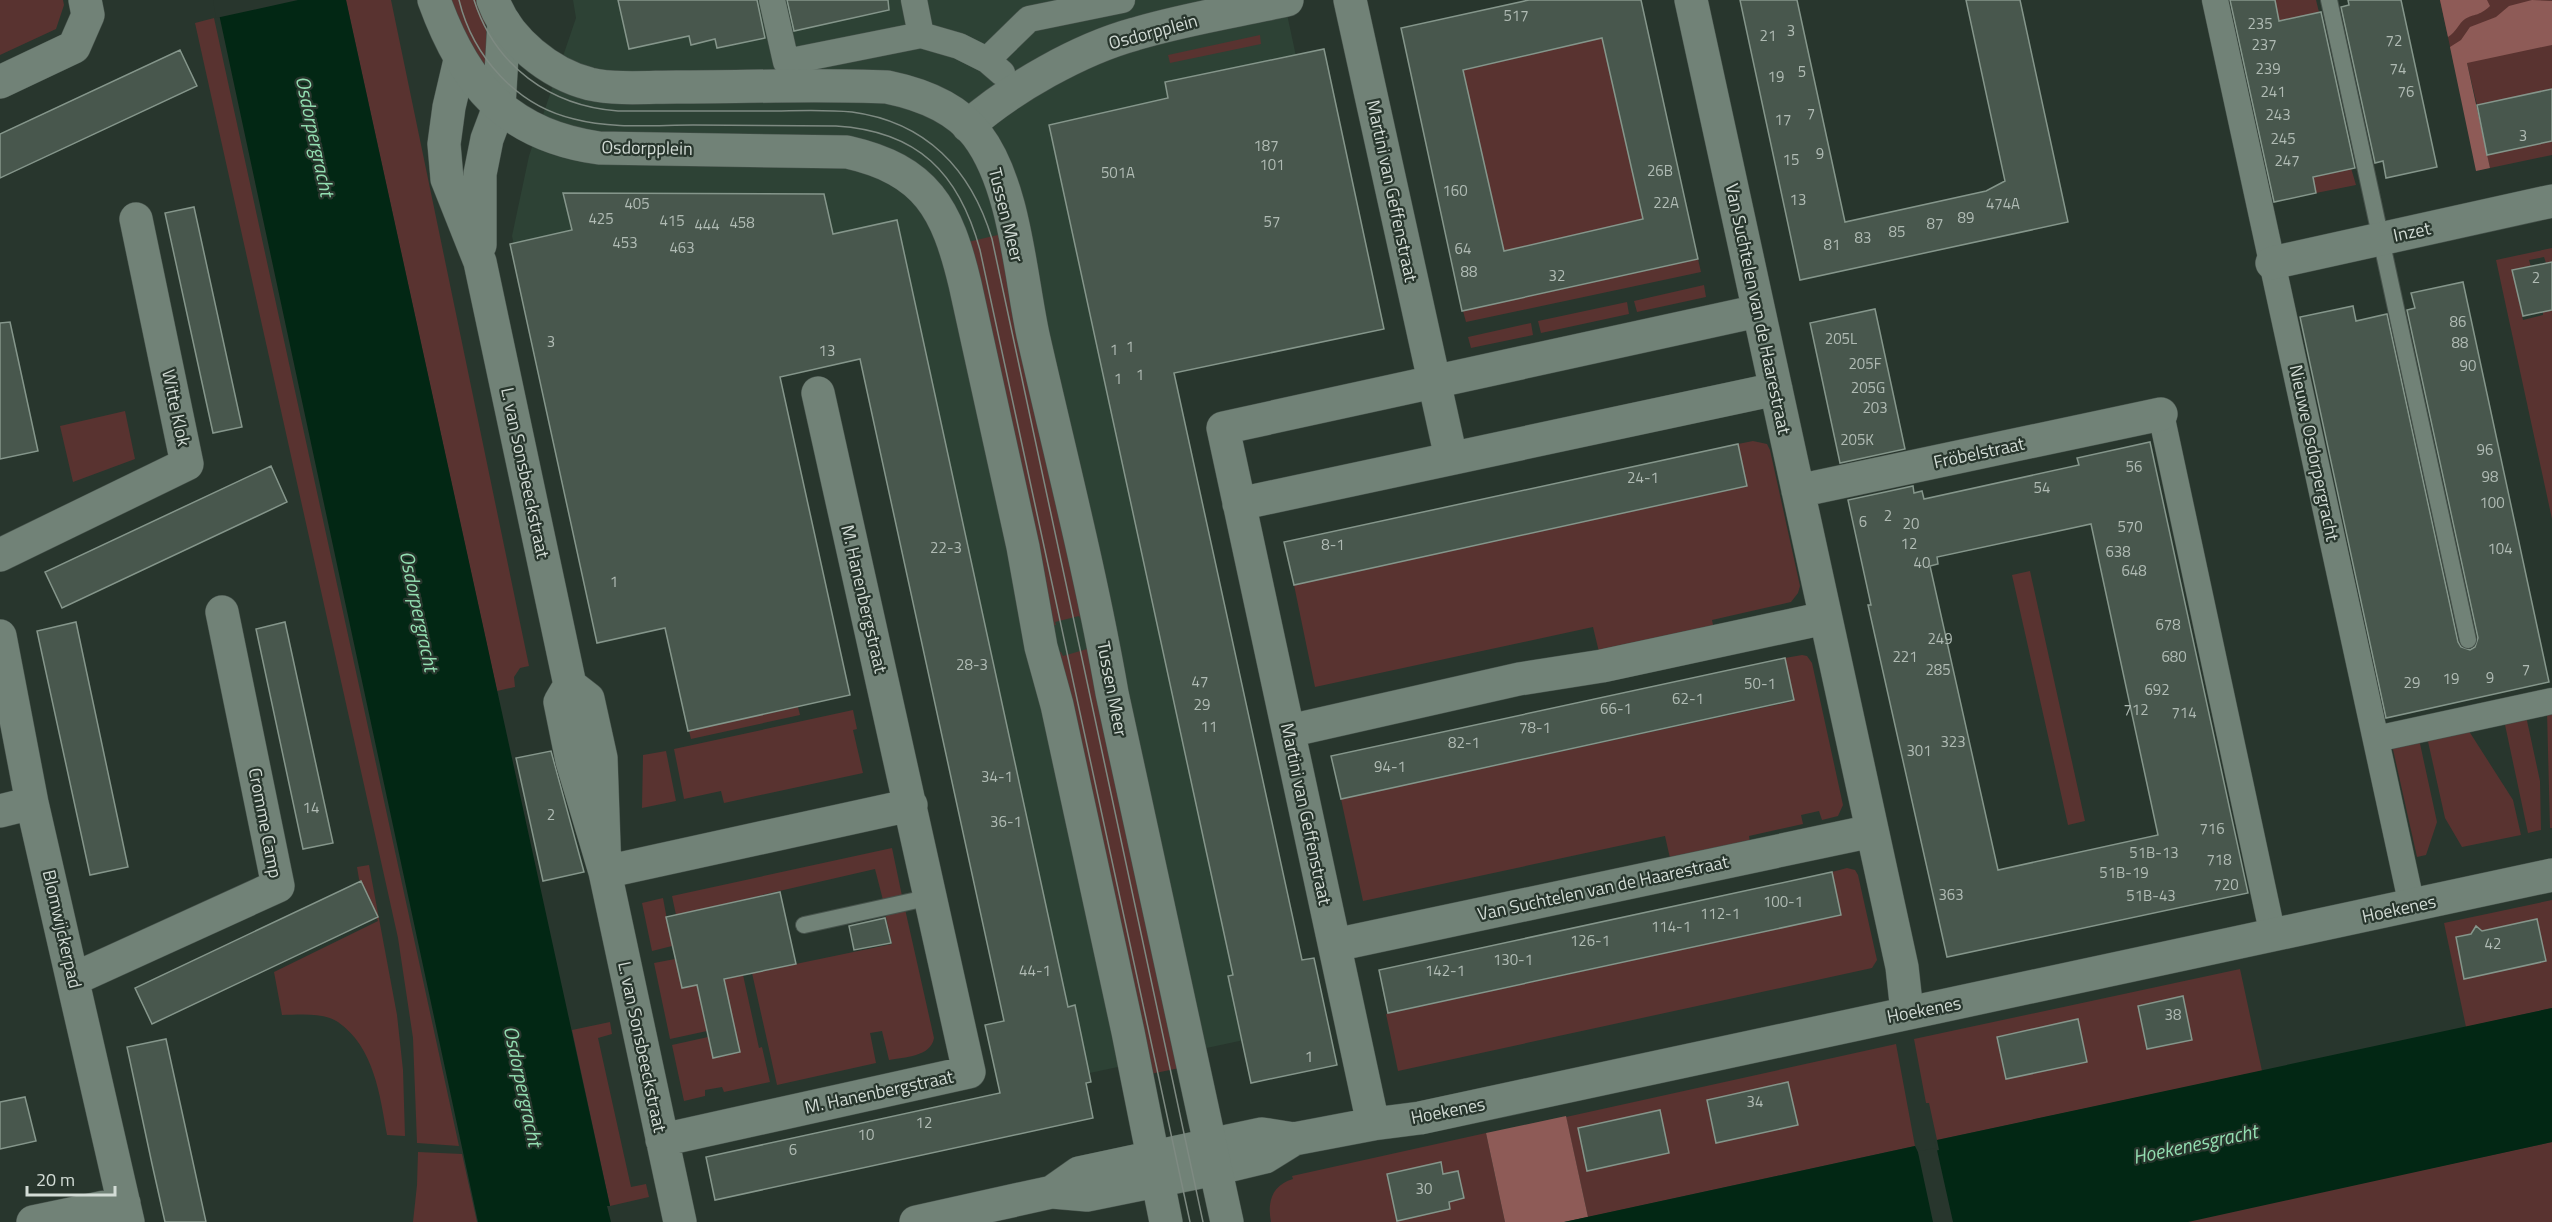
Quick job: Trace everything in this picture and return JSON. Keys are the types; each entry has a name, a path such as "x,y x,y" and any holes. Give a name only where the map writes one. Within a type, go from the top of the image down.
{"street":[{"path":"0,82 74,47 88,15 85,0"},
{"name":"Osdorpplein","path":"434,0 447,37 471,78 499,107 533,128 581,145 599,148 847,152 876,159 897,168 922,188 946,223 956,245 1021,536 1041,647 1058,705 1136,1069 1155,1169"},
{"path":"772,0 786,62 921,35 959,46 995,67 1027,10 1122,0"},
{"path":"914,0 921,35"},
{"name":"Osdorpplein","path":"968,126 994,103 1016,89 1106,43 1136,33 1287,0"},
{"name":"Martini van Geffenstraat","path":"1350,0 1451,458"},
{"name":"Van Suchtelen van de Haarestraat","path":"1691,0 1902,967 1907,1012"},
{"name":"Nieuwe Osdorpergracht","path":"2215,0 2412,906"},
{"path":"499,11 518,39 540,59 566,75 592,84 635,87 887,87 926,98 948,110 968,126"},
{"name":"L. van Sonsbeeckstraat","path":"480,262 480,174 487,139 499,107 499,11"},
{"name":"L. van Sonsbeeckstraat","path":"460,60 449,107 444,144 447,179 480,262 570,685 588,699 601,758 605,872 680,1222"},
{"name":"Tussen Meer","path":"968,126 991,158 1009,208 1029,312 1087,578 1099,622 1112,693 1227,1222"},
{"name":"Inzet","path":"2272,263 2552,201"},
{"name":"Witte Klok","path":"0,555 187,464 136,219"},
{"name":"Martini van Geffenstraat","path":"1373,1124 1223,428 1758,311"},
{"path":"1239,504 1776,389"},
{"name":"M. Hanenbergstraat","path":"662,1140 969,1072 818,393"},
{"path":"2160,414 2273,936"},
{"name":"Fröbelstraat","path":"1798,491 2160,414"},
{"name":"Cromme Camp","path":"74,979 278,886 222,612"},
{"path":"1288,731 1519,679 1602,666 1825,618"},
{"name":"Blomwijckerpad","path":"0,636 32,803 126,1213"},
{"path":"2376,739 2552,700"},
{"path":"0,811 32,803"},
{"path":"605,872 911,806"},
{"name":"Van Suchtelen van de Haarestraat","path":"1335,945 1872,831"},
{"name":"Hoekenes","path":"916,1222 1053,1192 1079,1173 1155,1169 1213,1157 1265,1158 1294,1139 1373,1124 1420,1118 2552,875"},
{"path":"1155,1169 1166,1222"},
{"path":"33,1222 126,1213"}],"lane":[{"path":"2328,0 2468,640"},
{"path":"804,925 931,897"}],"shaded area":[{"path":"0,0 63,0 64,5 56,29 0,55"},
{"path":"346,0 391,0 529,666 520,668 514,677 515,687 497,691"},
{"path":"449,0 481,0 488,41 485,73"},
{"path":"573,0 1284,0 1313,136 1107,179 1281,1032 1057,1080 874,233 529,314 512,236 529,156 576,18"},
{"path":"2275,0 2316,0 2319,12 2306,15 2356,185 2316,193"},
{"path":"2440,0 2552,0 2552,89 2477,105 2467,63 2454,65"},
{"path":"2440,0 2487,0 2490,6 2465,19 2448,37"},
{"path":"2532,0 2552,1 2552,45 2467,63 2490,168 2476,171 2450,47 2461,40 2470,27 2496,17 2509,6"},
{"path":"214,18 459,1146 417,1143 413,1038 398,938 195,23"},
{"path":"1260,35 1261,44 1170,63 1168,55"},
{"path":"1602,38 1643,219 1504,251 1463,70"},
{"path":"2552,141 2552,155 2490,168 2487,155"},
{"path":"1006,233 1091,618 1081,620 1079,616 1045,627 964,243"},
{"path":"2552,248 2552,262 2546,263 2544,257 2529,260 2531,267 2513,271 2523,320 2552,310 2552,519 2496,260"},
{"path":"1698,259 1701,272 1466,322 1463,311"},
{"path":"1704,285 1706,297 1637,312 1634,301"},
{"path":"1627,302 1629,314 1541,333 1538,321"},
{"path":"1531,323 1533,335 1471,348 1468,337"},
{"path":"125,411 135,459 73,482 60,426"},
{"path":"1753,441 1767,444 1770,450 1800,586 1791,602 1712,620 1715,634 1599,652 1593,627 1315,687 1294,585 1747,486 1738,444"},
{"path":"2030,571 2085,821 2068,825 2012,575"},
{"path":"1096,644 1184,1067 1146,1075 1051,654 1061,652 1063,656"},
{"path":"1807,656 1812,663 1843,805 1838,816 1822,820 1819,811 1801,815 1803,824 1749,836 1751,851 1672,867 1665,836 1363,901 1341,799 1794,701 1785,658"},
{"path":"798,707 800,715 691,739 689,731"},
{"path":"853,710 857,729 853,730 863,773 724,803 721,791 684,799 674,749"},
{"path":"2552,710 2552,828 2550,828 2547,711"},
{"path":"2526,716 2540,781 2541,830 2528,833 2504,720"},
{"path":"2467,728 2513,800 2521,835 2462,847 2445,818 2427,737"},
{"path":"2419,739 2437,822 2426,855 2417,857 2392,745"},
{"path":"666,751 676,801 642,808 643,755"},
{"path":"892,848 902,896 883,900 875,869 676,915 672,896"},
{"path":"369,865 397,1015 403,1070 405,1136 387,1135 373,1073 360,1045 350,1032 338,1022 325,1017 282,1015 274,972 378,921 359,879 357,867"},
{"path":"1847,868 1855,870 1858,875 1877,960 1872,968 1398,1071 1386,1014 1840,915 1832,872"},
{"path":"663,898 672,946 652,951 642,903"},
{"path":"2552,900 2552,1008 2466,1027 2444,923"},
{"path":"905,909 934,1038 932,1044 922,1053 889,1060 882,1031 870,1033 876,1063 777,1085 752,973 892,944 885,913"},
{"path":"675,959 682,988 697,985 707,1031 670,1039 654,963"},
{"path":"2240,969 2262,1071 1937,1140 1929,1103 1926,1103 1914,1039"},
{"path":"743,975 759,1048 762,1047 770,1082 724,1092 722,1087 705,1090 705,1096 684,1101 672,1045 708,1037 713,1058 739,1052 724,979"},
{"path":"610,1022 612,1034 598,1038 631,1187 646,1184 649,1197 610,1206 572,1030"},
{"path":"1896,1044 1915,1146 1588,1217 1566,1117"},
{"path":"1566,1116 1588,1217 1564,1222 1505,1222 1486,1133"},
{"path":"1486,1133 1505,1222 1271,1222 1270,1208 1273,1195 1280,1185 1293,1179 1292,1176"},
{"path":"2552,1142 2552,1222 2181,1222"},
{"path":"418,1152 462,1154 477,1222 413,1222"}],"water":[{"name":"Osdorpergracht","path":"216,0 346,0 610,1206 607,1206 611,1222 478,1222"},
{"name":"Hoekenesgracht","path":"2552,1008 2552,1142 2188,1222 1564,1222 1915,1146 1919,1154 1939,1150 1937,1140"}],"pier":[{"path":"213,0 298,0 216,18"},
{"path":"1934,1139 1953,1222 1933,1222 1916,1143 1920,1151 1936,1148"}],"building":[{"path":"618,0 757,0 765,38 717,48 715,39 691,45 689,36 629,49"},
{"path":"787,0 888,0 889,10 794,31"},
{"path":"1529,0 1641,0 1698,259 1462,311 1401,28","holes":["1602,38 1643,219 1504,251 1463,70"]},
{"path":"1740,0 1797,0 1845,222 1986,191 2005,181 1966,0 2020,0 2068,222 1800,280"},
{"path":"2230,0 2275,0 2279,21 2321,12 2355,168 2313,177 2316,193 2274,202"},
{"path":"2348,0 2401,0 2437,167 2386,178 2383,161 2375,163 2341,7 2349,5"},
{"path":"1324,49 1384,329 1174,373 1302,960 1314,958 1337,1065 1251,1083 1228,976 1233,975 1049,125 1168,98 1165,82"},
{"path":"180,50 197,86 0,178 0,134"},
{"path":"2552,89 2552,141 2487,155 2477,105"},
{"path":"563,193 824,194 833,234 897,220 1068,1007 1075,1005 1091,1082 1086,1083 1093,1118 715,1200 706,1157 1000,1093 985,1025 1004,1021 860,359 780,377 850,695 688,731 665,628 597,643 510,244 572,230"},
{"path":"194,207 242,427 213,433 165,213"},
{"path":"2552,262 2552,310 2523,316 2512,270"},
{"path":"2463,282 2549,682 2386,718 2300,317 2353,306 2356,321 2387,314 2458,642 2461,647 2470,650 2475,647 2478,638 2407,310 2415,308 2411,293"},
{"path":"1875,309 1905,449 1840,463 1810,323"},
{"path":"10,322 38,451 0,459 0,323"},
{"path":"2150,442 2248,893 1947,957 1868,605 1871,605 1848,500 1913,486 1914,493 1922,491 1924,499 2079,465 2077,458","holes":["2091,524 2158,835 1998,870 1930,566 1938,564 1937,557"]},
{"path":"1738,444 1747,486 1294,585 1284,542"},
{"path":"271,466 287,502 62,608 45,572"},
{"path":"76,622 128,867 90,875 37,631"},
{"path":"285,622 333,843 303,849 256,629"},
{"path":"1785,658 1794,700 1341,799 1331,756"},
{"path":"551,751 584,872 543,881 516,758"},
{"path":"1832,872 1841,915 1388,1013 1379,970"},
{"path":"361,881 378,917 152,1024 135,988"},
{"path":"780,892 796,964 724,979 740,1052 713,1058 697,985 682,988 666,917"},
{"path":"885,918 891,943 854,950 849,926"},
{"path":"2537,919 2546,961 2464,979 2456,937 2471,934 2476,926 2482,931"},
{"path":"2183,996 2192,1040 2147,1049 2138,1006"},
{"path":"2078,1019 2087,1062 2006,1079 1997,1037"},
{"path":"166,1039 206,1222 165,1222 152,1164 127,1047"},
{"path":"1788,1082 1798,1125 1716,1143 1707,1100"},
{"path":"25,1097 36,1141 0,1149 0,1102"},
{"path":"1660,1110 1669,1153 1587,1171 1578,1128"},
{"path":"1441,1162 1443,1174 1458,1171 1464,1198 1449,1202 1450,1209 1397,1221 1387,1174"}],"tram line":[{"path":"459,0 475,41 500,76 516,91 553,112 588,122 618,125 836,126 865,130 890,137 912,147 931,161 947,178 960,199 980,250 1190,1222"},
{"path":"474,0 483,24 511,63 548,91 570,101 593,108 618,111 830,111 878,117 902,126 923,138 942,153 972,191 992,239 1203,1222"}]}
